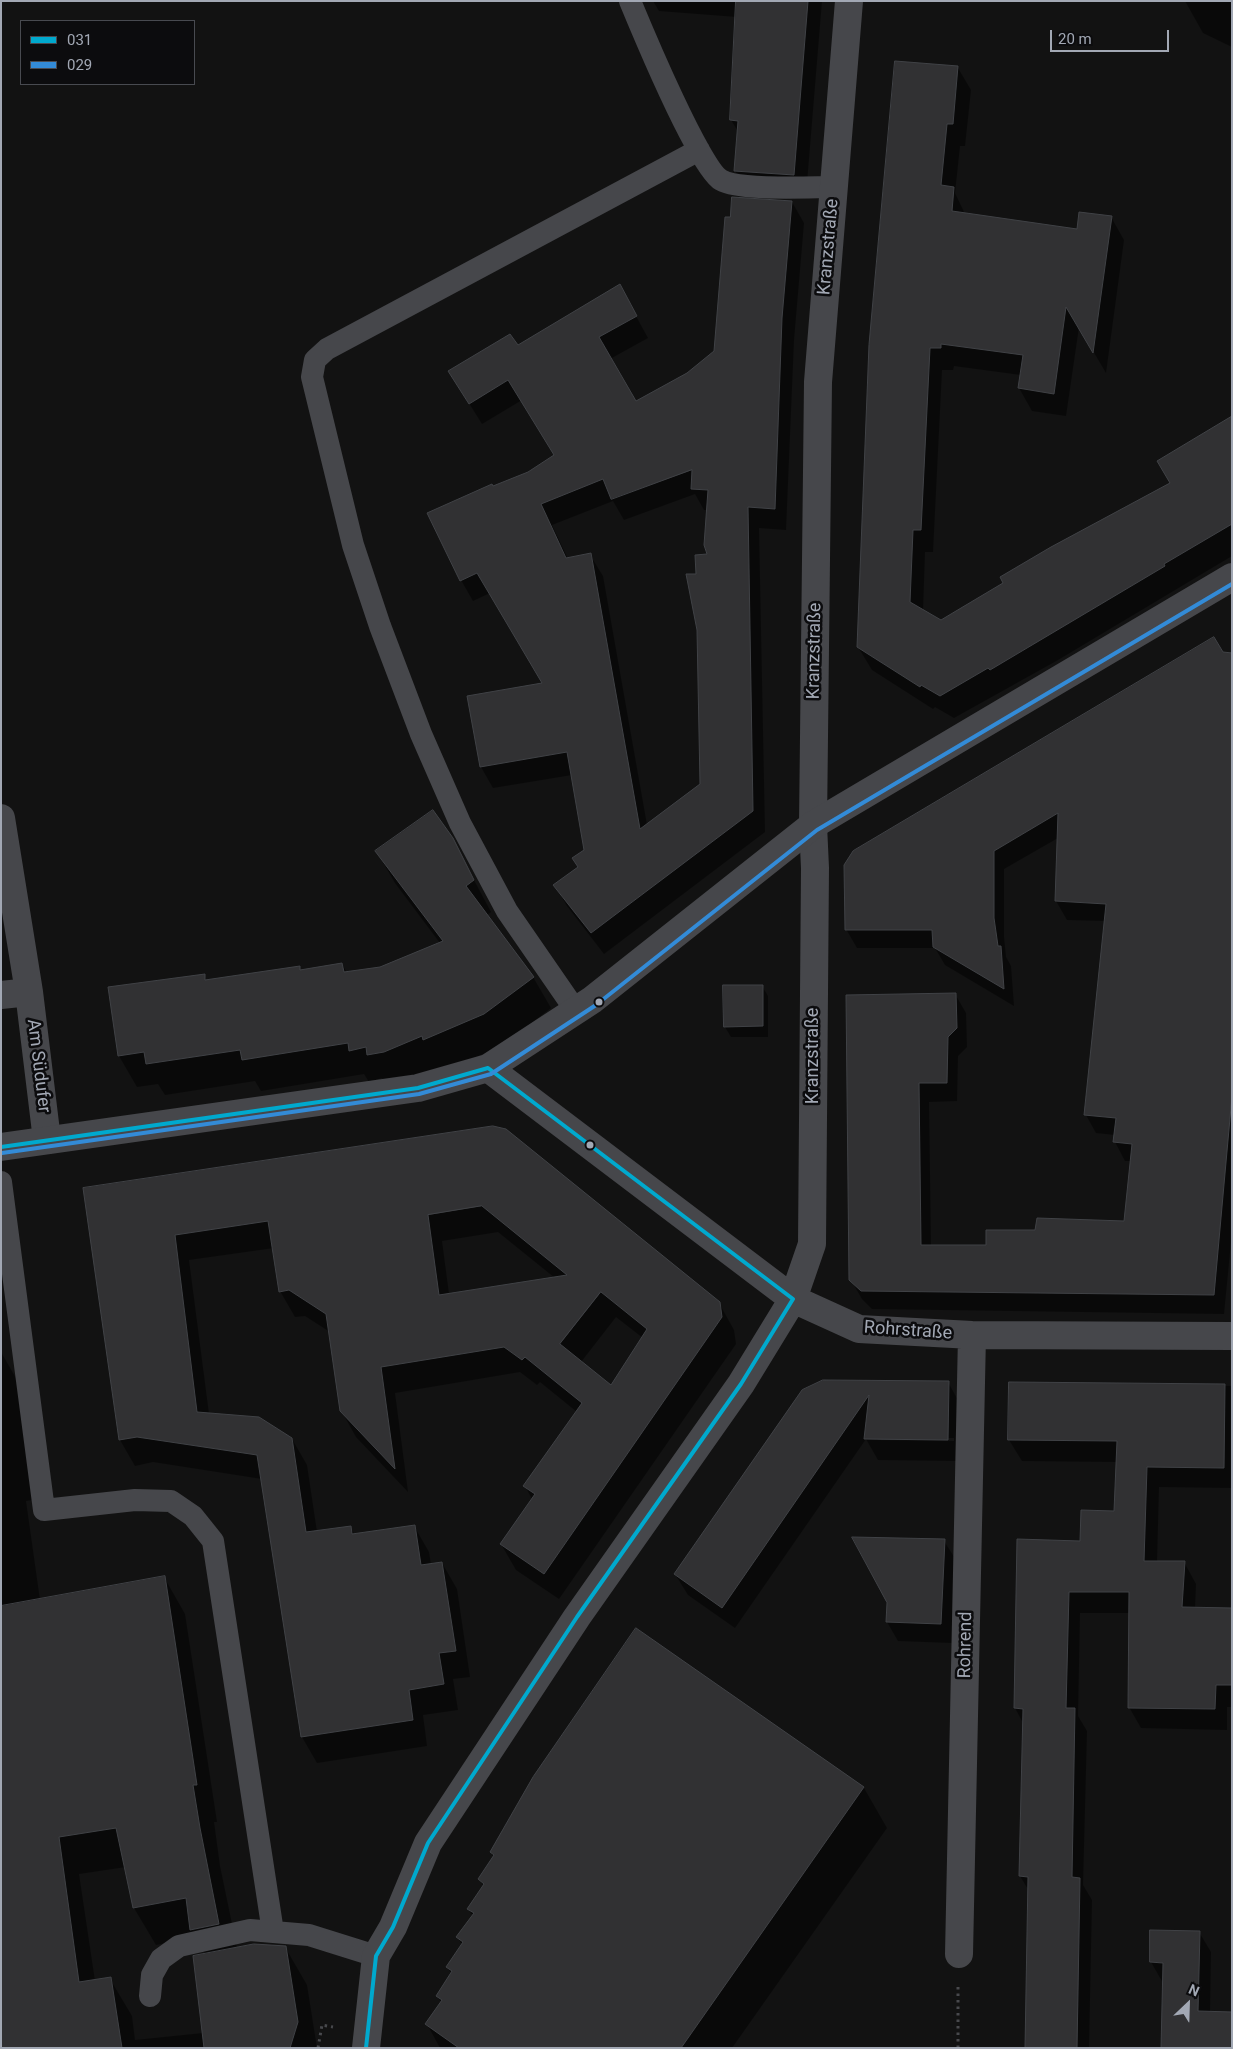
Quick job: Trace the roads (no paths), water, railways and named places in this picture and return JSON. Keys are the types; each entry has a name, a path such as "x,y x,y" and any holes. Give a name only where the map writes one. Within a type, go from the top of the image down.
{"street":[{"name":"Kranzstraße","path":"376,1956 393,1927 428,1843 577,1617 741,1384 793,1300 812,1244 815,868 813,825 818,382 849,1"},
{"path":"1,1147 418,1088 488,1068 576,1011 813,825 1232,577"},
{"name":"Am Südufer","path":"1,818 29,992 47,1140"},
{"path":"1,995 29,992"},
{"name":"Rohrstraße","path":"488,1068 793,1300 859,1329 972,1335 1232,1336"},
{"name":"Rohrend","path":"958,1954 972,1335"},
{"path":"366,2048 376,1956"}],"lane":[{"path":"630,1 662,74 708,167 720,180 753,187 834,187"},
{"path":"576,1011 507,911 460,823 421,734 352,545 312,377 315,360 327,349 700,150"},
{"path":"1,1182 44,1510 135,1500 171,1501 193,1516 213,1540 273,1932"},
{"path":"150,1996 152,1975 161,1959 179,1946 250,1930 309,1935 376,1956"}]}
